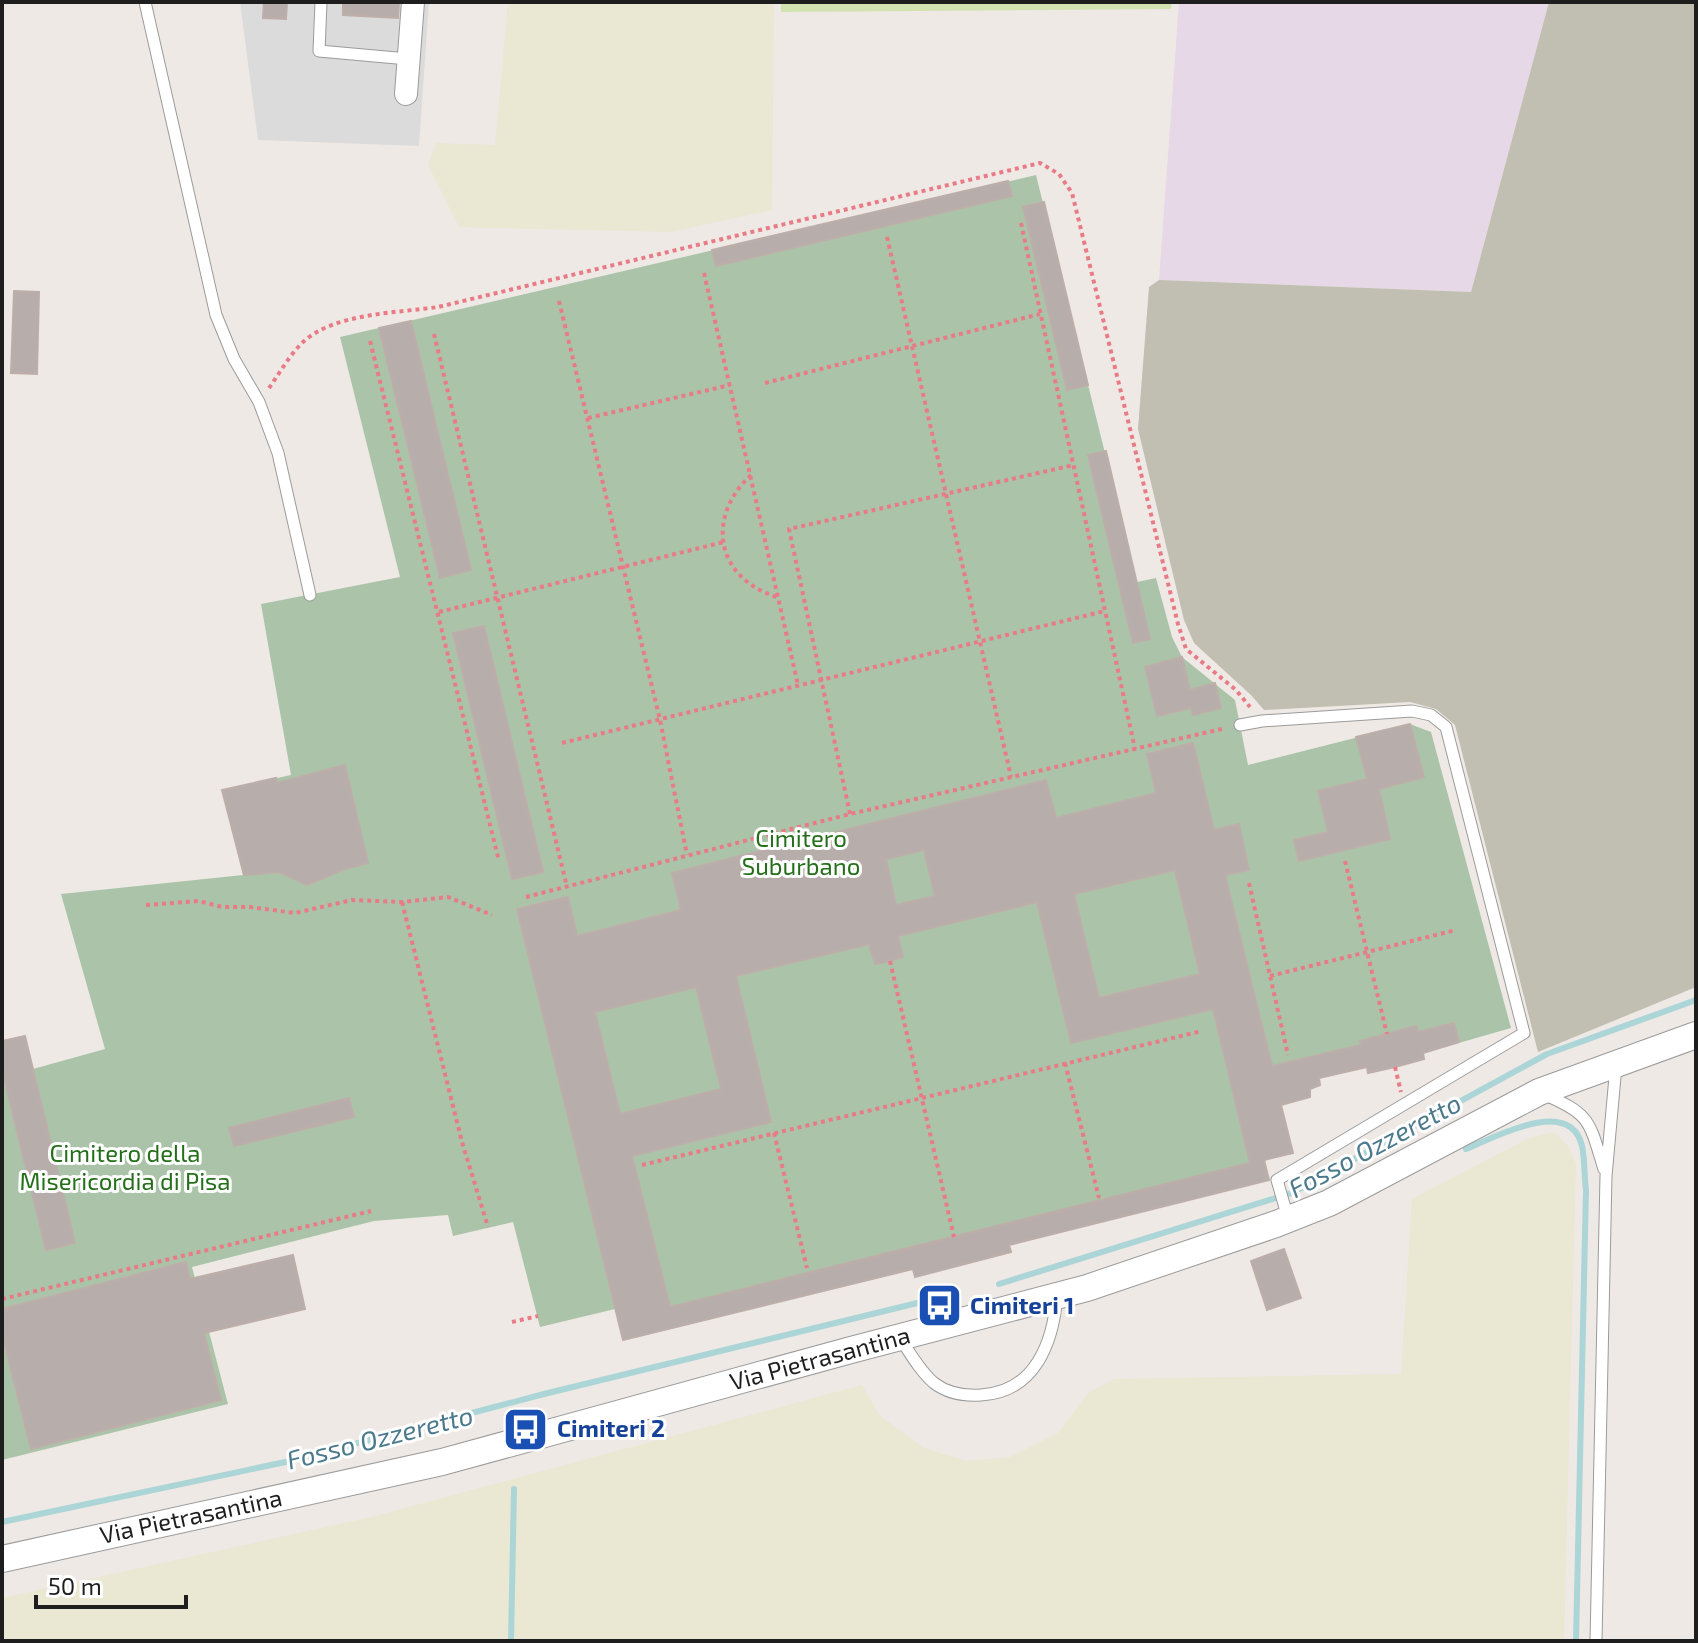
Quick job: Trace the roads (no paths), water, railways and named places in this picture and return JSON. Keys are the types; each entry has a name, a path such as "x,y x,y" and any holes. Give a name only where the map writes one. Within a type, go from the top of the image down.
{"street":[{"path":"406,94 413,2"},
{"name":"Via Pietrasantina","path":"2,1559 442,1462 1130,1274 1381,1177 1539,1092 1696,1035"}],"lane":[{"path":"145,2 216,315 234,359 259,402 278,453 310,595"},
{"path":"321,2 319,51 408,59"},
{"path":"1240,725 1412,711 1431,715 1446,727 1524,1033 1277,1180 1286,1214"},
{"path":"1596,1641 1606,1176 1617,1062"},
{"path":"1539,1092 1569,1105 1590,1125 1606,1176"},
{"path":"899,1337 926,1375 937,1385 960,1395 992,1395 1019,1384 1037,1367 1053,1328 1057,1296"}],"waterway":[{"name":"Fosso Ozzeretto","path":"999,1284 1292,1193 1547,1054 1696,1000"},
{"path":"1466,1149 1511,1130 1547,1122 1563,1123 1575,1131 1582,1146 1586,1190 1576,1641"},
{"name":"Fosso Ozzeretto","path":"2,1522 290,1461 544,1394 942,1297"},
{"path":"511,1641 514,1489"}],"place":[{"name":"Cimiteri 1","path":"939,1306"},
{"name":"Cimiteri 2","path":"526,1429"}],"park label":[{"name":"Cimitero Suburbano","path":"801,853"},
{"name":"Cimitero della Misericordia di Pisa","path":"125,1168"}]}
